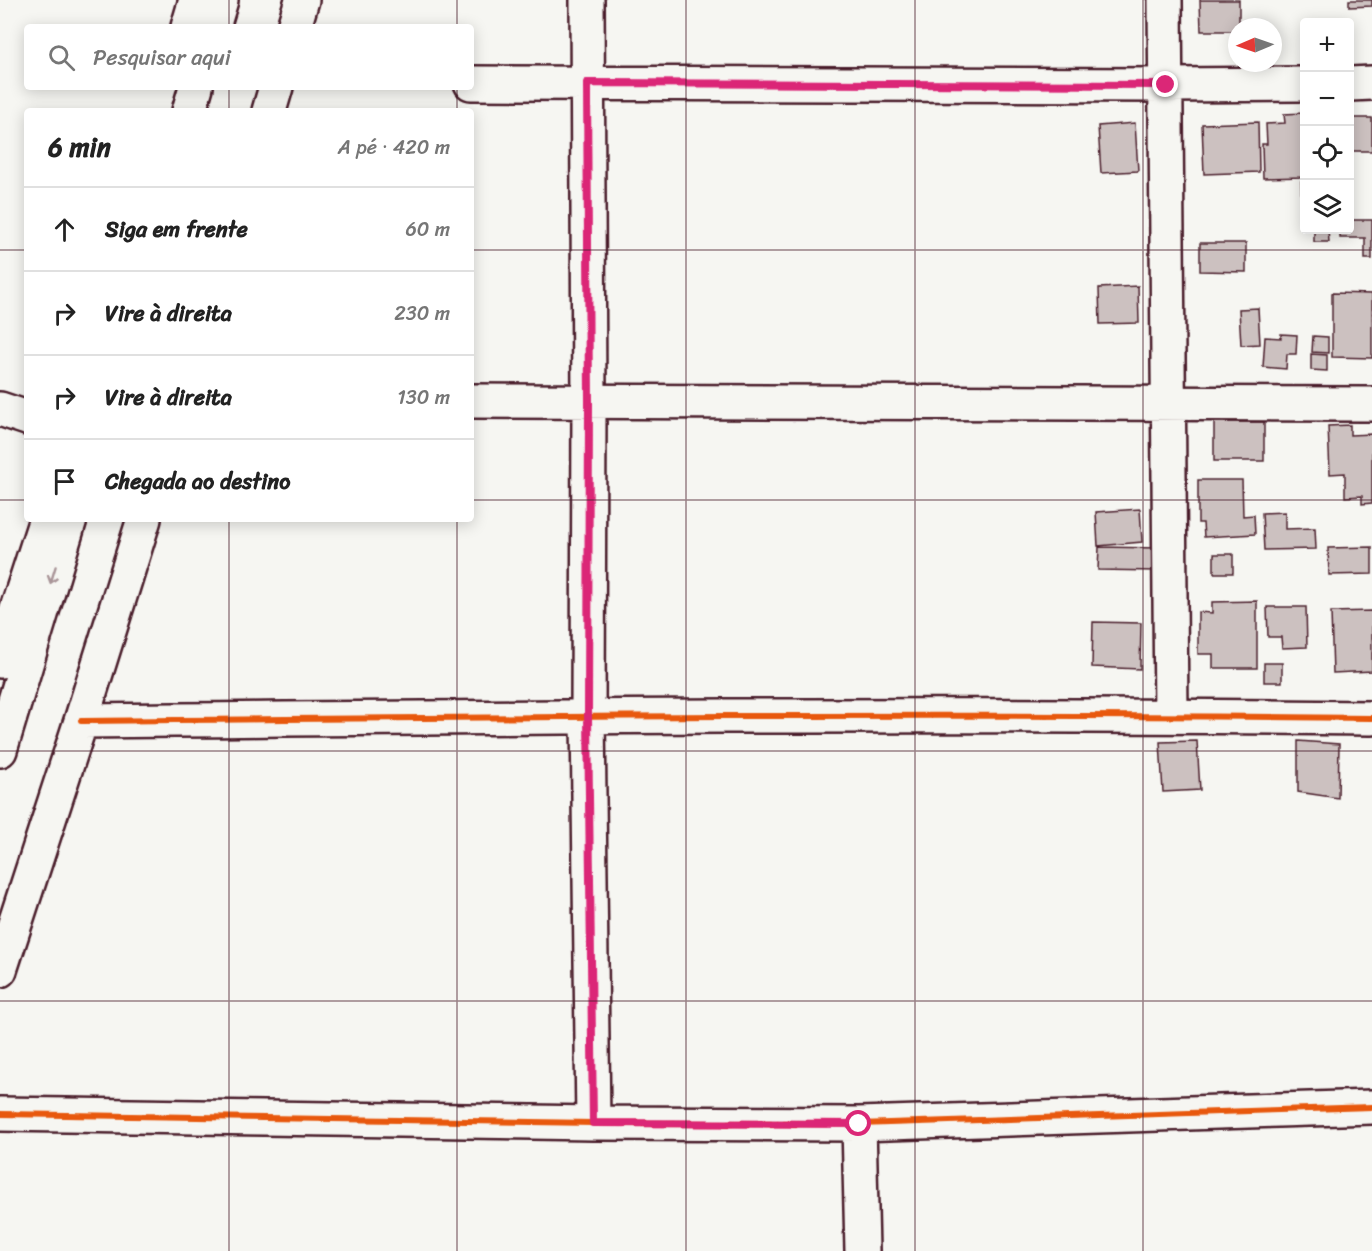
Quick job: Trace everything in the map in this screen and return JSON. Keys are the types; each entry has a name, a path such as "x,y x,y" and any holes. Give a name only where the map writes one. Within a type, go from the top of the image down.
{"street":[{"path":"189,24 196,0"},
{"path":"214,24 222,0"},
{"path":"295,24 302,0"},
{"path":"587,0 588,716 593,1123"},
{"path":"1165,0 1171,716"},
{"path":"474,83 1300,84"},
{"path":"1354,84 1372,83"},
{"path":"166,108 171,90"},
{"path":"190,108 195,90"},
{"path":"270,108 275,90"},
{"path":"474,401 1372,404"},
{"path":"0,409 24,417"},
{"path":"0,661 45,522"},
{"path":"0,750 68,522"},
{"path":"0,970 143,522"},
{"path":"81,721 588,716 1372,718"},
{"path":"0,1114 593,1123 859,1124 1372,1107"},
{"path":"859,1124 862,1251"}],"building":[{"path":"1200,0 1239,0 1239,18 1228,18 1228,31 1201,31"},
{"path":"1349,0 1372,0 1372,6 1349,7"},
{"path":"1300,113 1300,177 1263,178 1262,144 1267,144 1266,124 1285,123 1284,114"},
{"path":"1354,118 1372,118 1372,151 1354,151"},
{"path":"1258,122 1259,172 1204,174 1202,124"},
{"path":"1135,123 1138,171 1101,173 1098,126"},
{"path":"1354,220 1372,220 1372,259 1365,259 1365,238 1340,238 1340,234 1354,234"},
{"path":"1314,234 1328,234 1329,242 1314,242"},
{"path":"1200,243 1246,243 1246,272 1200,271"},
{"path":"1138,286 1139,323 1100,324 1099,288"},
{"path":"1332,293 1372,294 1372,358 1332,357"},
{"path":"1258,308 1260,344 1241,345 1239,309"},
{"path":"1281,334 1297,335 1296,354 1287,354 1286,369 1263,367 1265,337 1281,338"},
{"path":"1313,336 1328,337 1328,353 1312,352"},
{"path":"1311,354 1327,355 1327,371 1311,370"},
{"path":"1214,422 1264,422 1264,461 1214,461"},
{"path":"1350,425 1350,435 1372,434 1372,503 1362,504 1362,496 1345,497 1345,473 1330,474 1328,426"},
{"path":"1198,480 1242,480 1243,516 1254,515 1255,534 1204,537 1203,523 1198,523"},
{"path":"1140,509 1142,542 1098,546 1096,512"},
{"path":"1285,512 1285,529 1315,528 1316,549 1264,550 1262,513"},
{"path":"1099,547 1158,548 1157,571 1098,570"},
{"path":"1372,547 1372,574 1329,575 1328,548"},
{"path":"1214,554 1233,554 1233,573 1214,573"},
{"path":"1257,601 1257,668 1213,668 1213,654 1198,654 1198,612 1212,613 1212,602"},
{"path":"1267,607 1306,607 1307,647 1282,648 1281,637 1268,637"},
{"path":"1372,611 1372,671 1333,673 1331,612"},
{"path":"1093,622 1141,623 1140,669 1092,667"},
{"path":"1264,663 1282,663 1282,682 1264,682"},
{"path":"1197,741 1200,790 1163,792 1160,742"},
{"path":"1298,741 1339,744 1338,798 1298,792"}],"cycle path":[{"path":"81,721 888,716 1372,718"},
{"path":"0,1114 593,1123 859,1124 1372,1107"}],"route":[{"path":"859,1124 593,1123 588,716 587,83 1166,85"}]}
